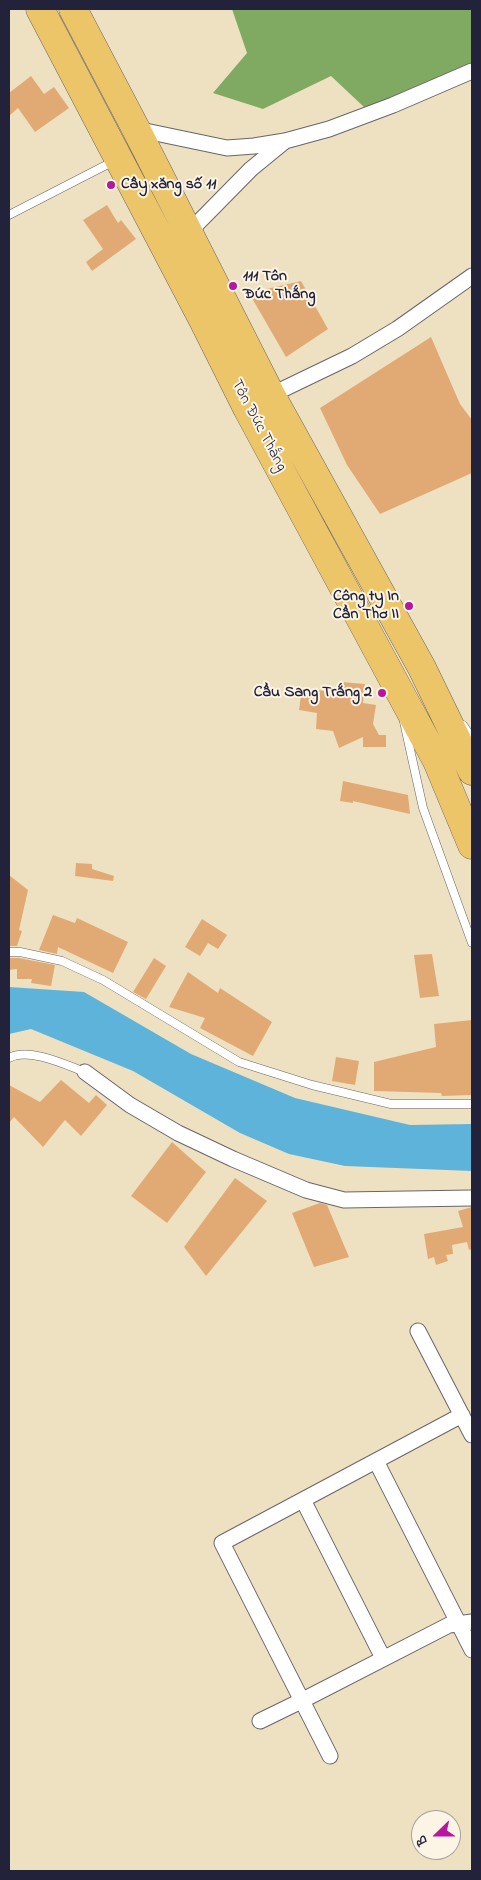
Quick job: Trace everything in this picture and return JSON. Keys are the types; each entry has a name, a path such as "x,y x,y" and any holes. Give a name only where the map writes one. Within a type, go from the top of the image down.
{"highway":[{"name":"Tôn Đức Thắng","path":"40,9 247,408 437,761 472,845"},
{"name":"Tôn Đức Thắng","path":"73,9 271,395 422,668 472,771"},
{"path":"247,408 271,395"}],"street":[{"path":"136,129 226,148 285,141 338,126 472,71"},
{"path":"189,232 251,170 285,141"},
{"path":"271,395 352,356 397,329 472,276"},
{"path":"85,1072 130,1104 178,1133 306,1190 344,1200 472,1198"},
{"path":"418,1331 472,1435"},
{"path":"330,1756 222,1543 462,1415"},
{"path":"376,1461 465,1622 472,1650"},
{"path":"303,1500 384,1658"},
{"path":"260,1721 449,1625 465,1622"}],"lane":[{"path":"9,215 118,158"},
{"path":"422,668 450,707"},
{"path":"395,682 423,808 472,943"},
{"path":"455,714 472,738"},
{"path":"9,952 20,952 62,961 104,980 239,1062 312,1085 391,1104 472,1104"},
{"path":"9,1058 15,1054 39,1056 85,1072"}],"green space":[{"path":"232,9 472,9 472,64 365,108 331,76 263,109 213,93 247,53"}],"water":[{"path":"9,987 84,992 191,1054 295,1098 410,1125 472,1124 472,1171 345,1166 289,1154 240,1133 133,1071 31,1029 9,1034"}],"building":[{"path":"31,76 44,94 54,87 69,108 35,132 18,108 9,116 9,93"},
{"path":"107,205 118,223 121,220 136,239 92,271 86,262 103,249 83,220"},
{"path":"301,281 328,329 286,357 249,293"},
{"path":"431,337 460,404 472,420 472,473 380,514 347,465 320,408"},
{"path":"341,682 365,684 363,703 376,705 373,724 379,735 386,735 386,747 363,747 363,737 339,748 333,731 316,729 317,713 299,710 302,688 340,693"},
{"path":"343,781 408,795 410,814 353,801 353,803 340,801"},
{"path":"76,863 92,864 92,869 114,876 113,881 75,876"},
{"path":"9,875 28,890 19,930 22,931 17,946 9,946"},
{"path":"53,915 75,923 77,918 128,942 113,973 58,947 57,954 39,950"},
{"path":"202,919 227,935 218,949 208,943 200,956 185,947"},
{"path":"432,954 439,996 420,998 414,955"},
{"path":"9,958 19,958 55,965 51,986 31,983 32,979 17,979 17,969 9,970"},
{"path":"154,958 166,966 146,999 133,992"},
{"path":"188,972 218,993 220,988 272,1022 253,1056 200,1028 205,1018 169,1007"},
{"path":"472,1020 472,1095 442,1096 441,1093 374,1091 374,1062 436,1047 434,1024"},
{"path":"336,1057 359,1061 355,1085 332,1081"},
{"path":"61,1080 89,1103 96,1095 107,1105 81,1136 65,1120 43,1147 14,1117 9,1123 9,1085 40,1102"},
{"path":"172,1142 206,1172 167,1223 131,1196"},
{"path":"235,1178 267,1201 206,1276 184,1247"},
{"path":"320,1203 327,1205 349,1257 314,1267 292,1213"},
{"path":"472,1207 472,1249 469,1250 467,1242 452,1245 453,1254 446,1255 448,1261 436,1265 434,1257 428,1259 424,1234 463,1227 458,1211"}],"place":[{"name":"Cây xăng số 11","path":"111,185"},
{"name":"111 Tôn Đức Thắng","path":"233,286"},
{"name":"Công ty In Cần Thơ II","path":"409,606"},
{"name":"Cầu Sang Trắng 2","path":"382,693"}]}
